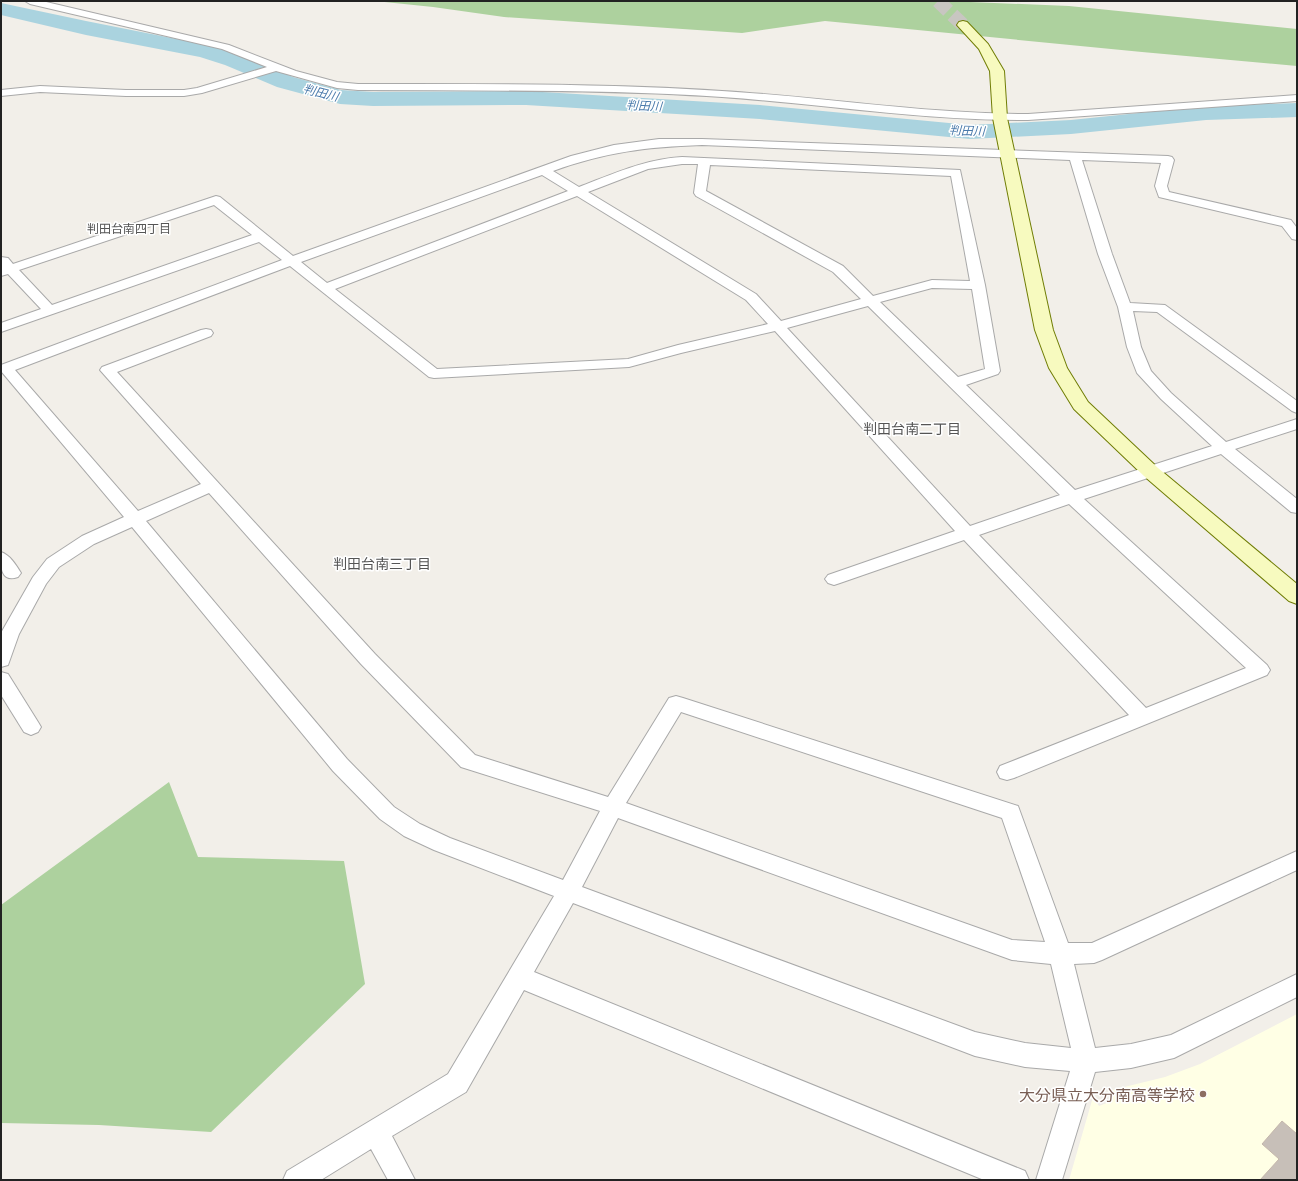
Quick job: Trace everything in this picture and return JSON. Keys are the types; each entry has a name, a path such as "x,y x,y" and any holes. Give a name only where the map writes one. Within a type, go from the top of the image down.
{"street":[{"path":"30,1 225,47 273,68 325,82 358,87 590,89 689,92 814,102 926,115 1003,133 1075,157 1168,160 1160,186 1163,194 1286,223 1297,236"},
{"path":"963,25 984,47 997,71 1003,133 1044,330 1058,368 1081,405 1151,472 1297,596"},
{"path":"1,93 40,89 171,94 198,91 273,68"},
{"path":"1297,98 1134,110 1003,133 747,143 659,142 614,149 575,159 543,170 292,261 6,368 135,519 340,765 387,813 412,830 442,844 568,892 975,1044 1025,1055 1086,1061 1131,1056 1174,1046 1297,985"},
{"path":"1075,157 1105,254 1125,307 1134,347 1144,372 1166,396 1224,448 1297,508"},
{"path":"325,288 644,166 659,162 683,160 956,173 993,371 956,383"},
{"path":"705,161 700,193 838,270 956,383 1072,498 1260,670 1142,716 1007,772"},
{"path":"543,170 751,297 967,533 1142,716"},
{"path":"50,311 4,267 216,200 260,237 434,374 629,363 678,349 779,326 932,284 978,285"},
{"path":"1,328 260,237"},
{"path":"1125,307 1160,308 1297,408"},
{"path":"206,333 107,370 210,486 368,659 468,761 613,807 1012,950 1060,954 1094,953 1297,860"},
{"path":"834,579 967,533 1297,424"},
{"path":"1,660 10,634 39,581 53,563 88,540 210,486"},
{"path":"1,558 12,573"},
{"path":"1,679 31,727"},
{"path":"296,1180 456,1083 568,892 613,807 676,703 1011,812 1060,954 1086,1061 1049,1180"},
{"path":"518,977 1016,1180"},
{"path":"376,1132 402,1180"}],"shaded area":[{"name":"大分県立大分南高等学校","path":"1297,1014 1297,1180 1069,1180 1093,1097 1099,1106 1112,1101 1108,1091 1165,1077 1200,1064"}],"green space":[{"path":"375,1 946,1 1069,6 1297,29 1297,66 825,21 742,33 504,17"},
{"path":"169,782 198,857 344,861 365,984 211,1132 99,1125 1,1123 1,905"}],"building":[{"path":"1282,1121 1297,1134 1297,1180 1260,1180 1279,1159 1262,1144"}],"waterway":[{"name":"判田川","path":"1,9 86,28 204,51 233,60 285,82 340,97 373,99 526,98 760,112 970,132 1071,127 1206,113 1297,110"}],"tunnel":[{"path":"938,1 963,25"}],"place":[{"name":"大分県立大分南高等学校","path":"1203,1094"}],"district":[{"name":"判田台南四丁目","path":"129,228"},
{"name":"判田台南二丁目","path":"912,428"},
{"name":"判田台南三丁目","path":"382,563"}]}
